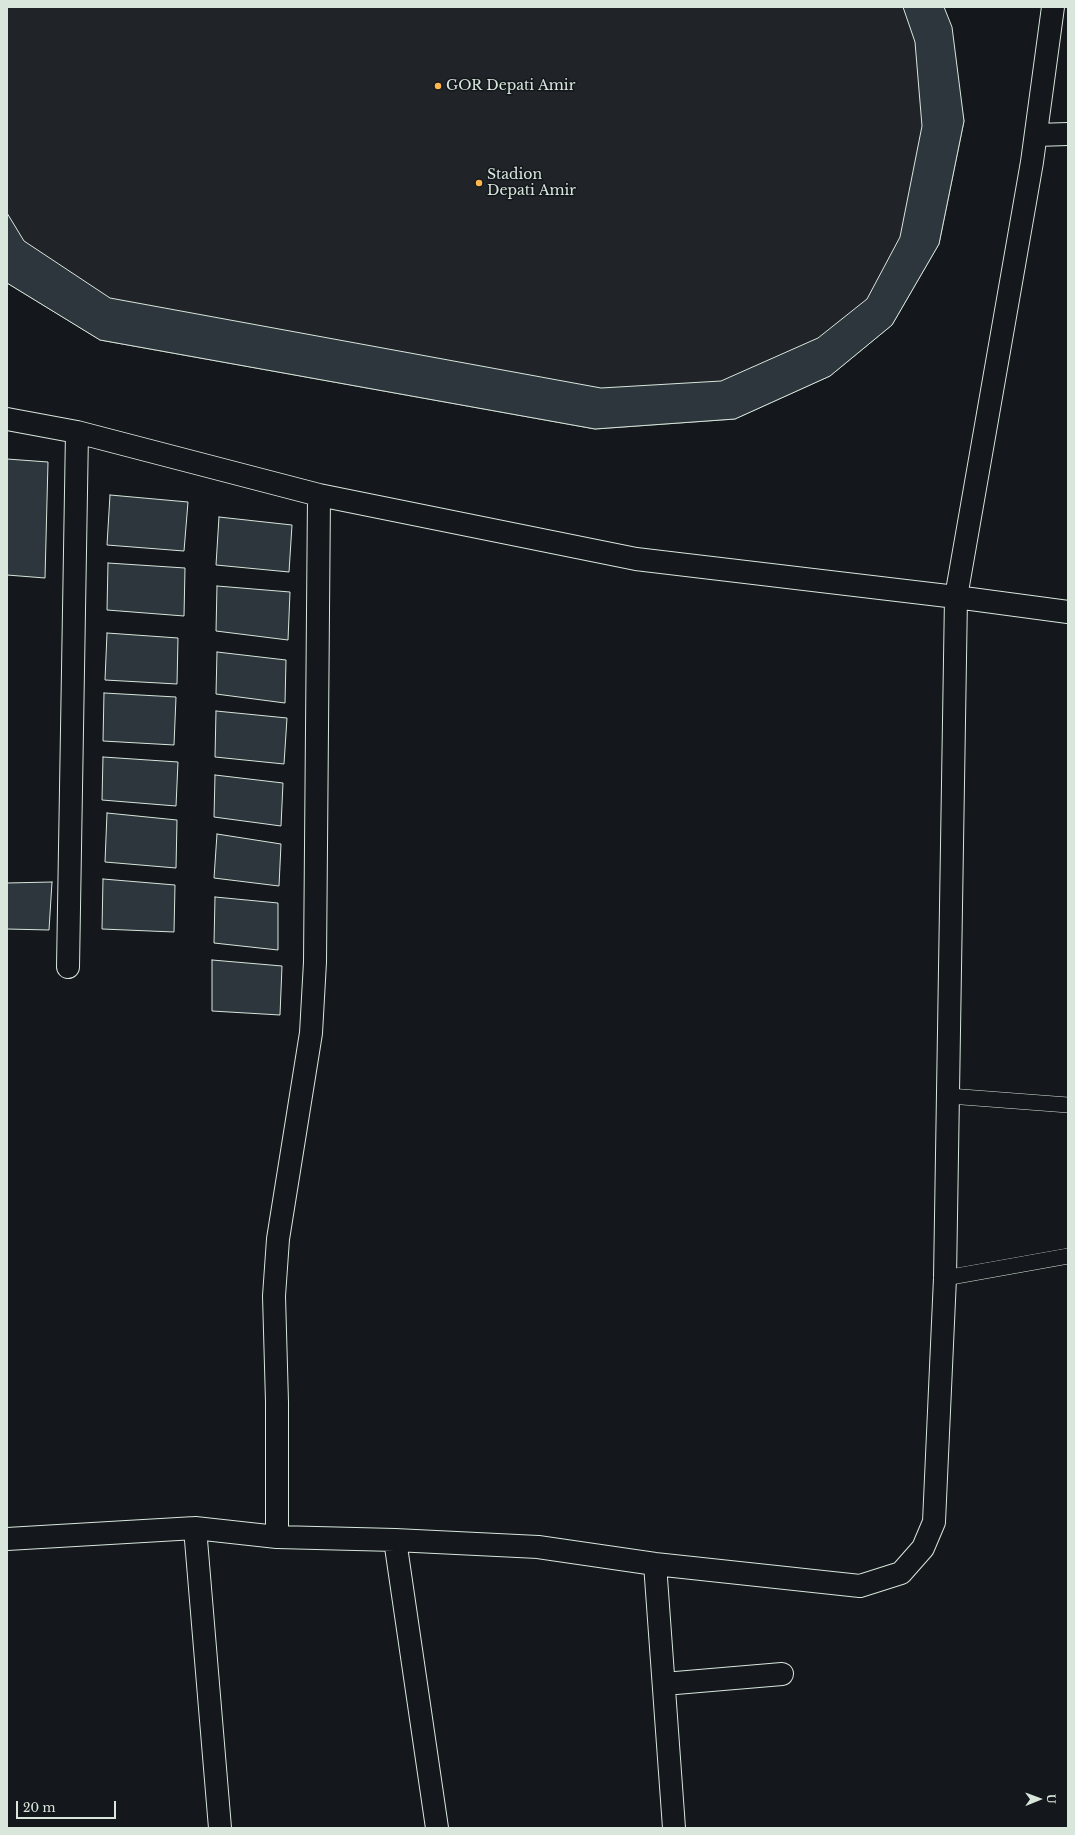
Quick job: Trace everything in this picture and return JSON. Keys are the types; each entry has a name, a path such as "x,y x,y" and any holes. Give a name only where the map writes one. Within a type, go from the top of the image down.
{"street":[{"path":"7,1539 195,1528 277,1537 395,1540 538,1548 655,1564 860,1586 901,1573 923,1548 934,1522 945,1278 956,597 1036,135 1053,7"},
{"path":"1036,135 1068,134"},
{"path":"7,419 77,432 319,495 636,559 956,597 1068,612"},
{"path":"68,966 77,432"},
{"path":"277,1537 277,1402 274,1296 278,1239 311,1033 315,962 319,495"},
{"path":"195,1528 220,1828"},
{"path":"395,1540 437,1828"},
{"path":"655,1564 674,1828"},
{"path":"664,1684 782,1674"}],"lane":[{"path":"949,1096 1068,1105"},
{"path":"945,1278 1068,1256"}],"shaded area":[{"name":"Stadion Depati Amir","path":"7,7 944,7 964,121 939,244 892,325 830,376 735,419 595,429 100,340 7,283"}],"building":[{"path":"903,7 944,7 952,27 964,121 939,244 892,325 830,376 735,419 595,429 100,340 7,283 7,213 24,241 110,298 601,388 721,381 818,338 867,299 900,237 922,126 915,42"},
{"path":"7,459 48,462 45,578 7,575"},
{"path":"110,495 188,502 184,551 107,545"},
{"path":"219,517 292,525 289,572 216,565"},
{"path":"108,563 185,568 184,616 107,610"},
{"path":"217,586 290,592 288,640 216,631"},
{"path":"107,633 178,638 177,684 105,680"},
{"path":"217,652 286,660 285,703 216,694"},
{"path":"104,693 176,697 174,745 103,741"},
{"path":"216,711 287,718 284,764 215,757"},
{"path":"103,757 178,762 176,806 102,800"},
{"path":"215,775 283,783 281,826 214,817"},
{"path":"107,813 177,820 176,868 105,862"},
{"path":"217,834 281,844 279,886 214,878"},
{"path":"103,879 175,885 174,932 102,929"},
{"path":"52,882 49,930 7,929 7,883"},
{"path":"215,897 278,903 278,950 214,943"},
{"path":"212,960 282,966 280,1015 212,1011"}],"place":[{"name":"GOR Depati Amir","path":"438,86"},
{"name":"Stadion Depati Amir","path":"479,183"}]}
